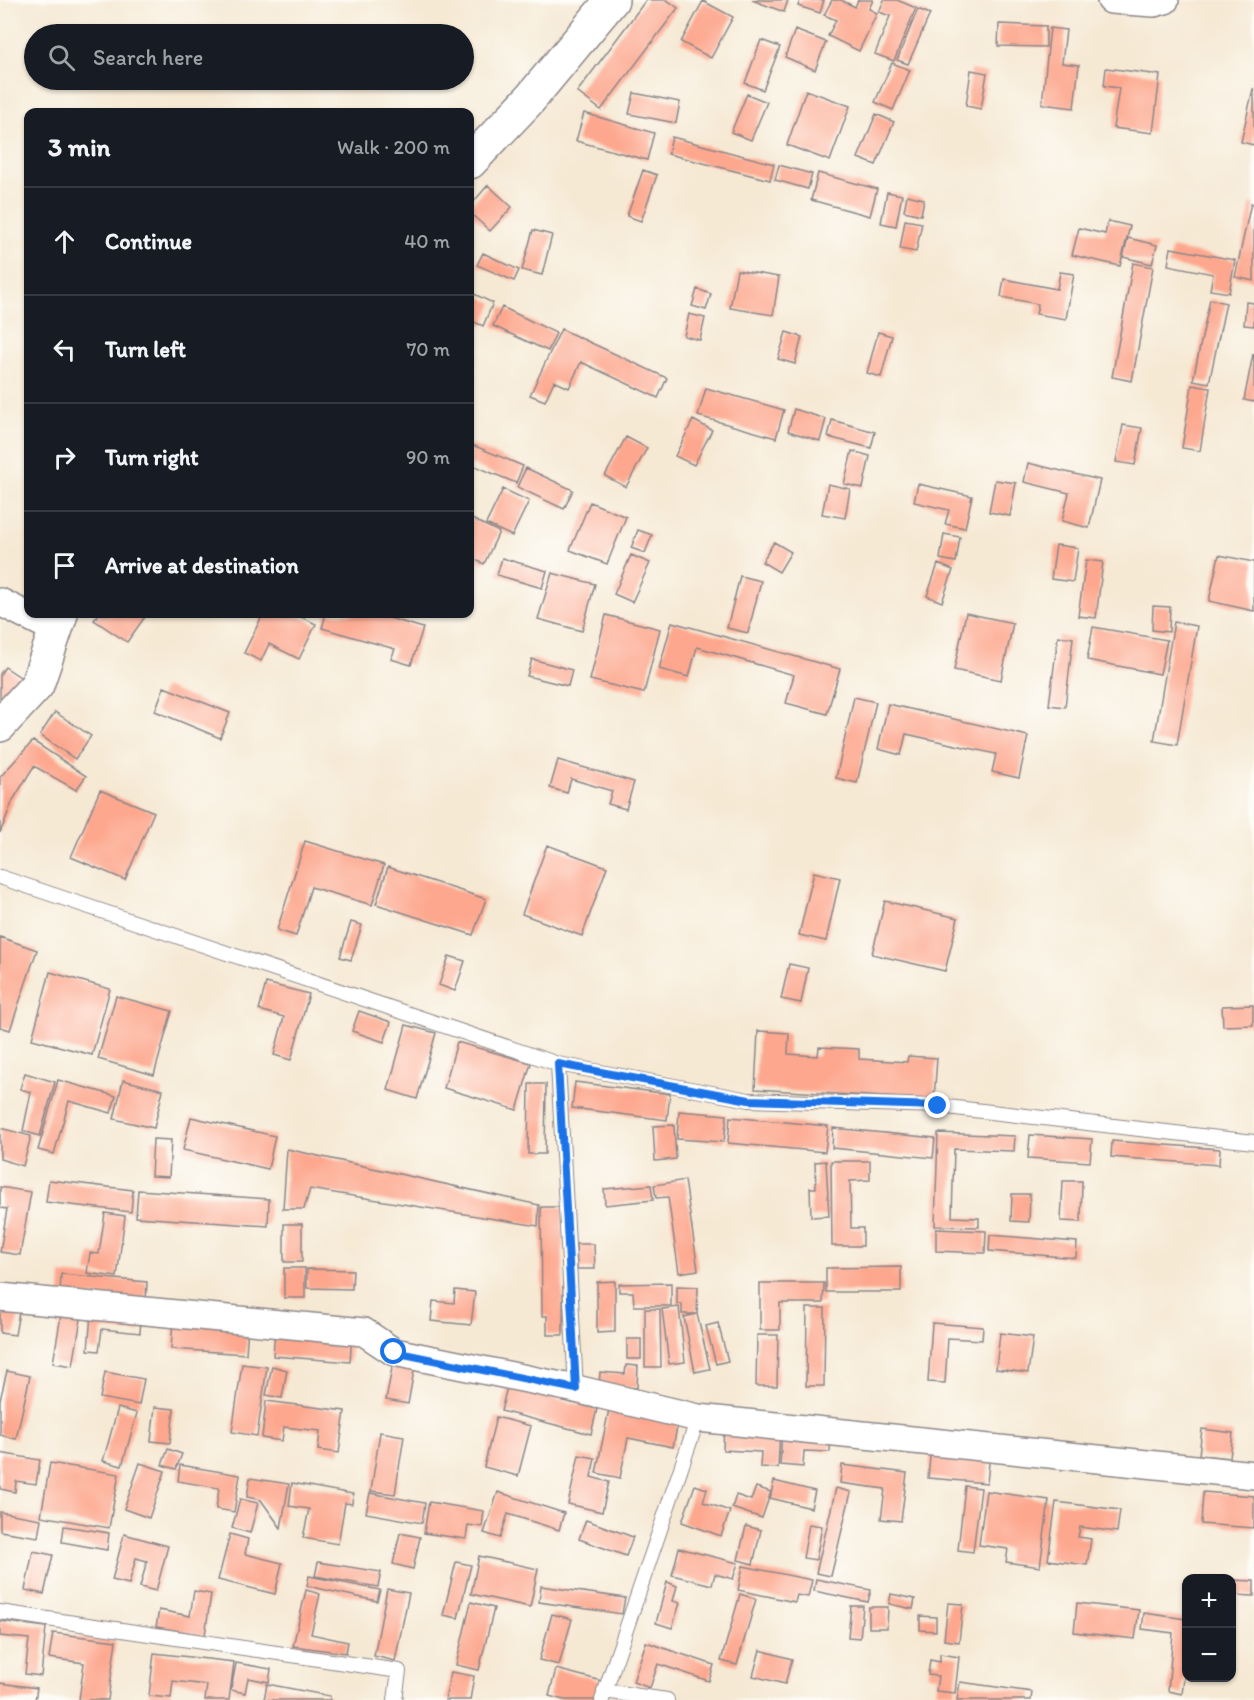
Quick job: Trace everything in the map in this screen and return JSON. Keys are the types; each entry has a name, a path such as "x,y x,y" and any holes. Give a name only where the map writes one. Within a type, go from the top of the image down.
{"street":[{"path":"474,158 530,99 612,0"},
{"path":"1111,0 1154,3 1165,0"},
{"path":"0,602 24,610"},
{"path":"0,725 37,685 59,622"},
{"path":"0,1297 364,1332 394,1352 576,1389 698,1418 1254,1475"}],"lane":[{"path":"0,877 558,1064 749,1100 938,1106 1254,1142"},
{"path":"558,1064 576,1389"},
{"path":"667,1700 603,1696 698,1418"},
{"path":"0,1612 399,1671 395,1700"}],"building":[{"path":"646,0 667,0 678,8 601,110 577,92"},
{"path":"752,0 788,0 784,12"},
{"path":"800,0 824,0 820,13 798,6"},
{"path":"832,0 841,0 855,7 858,0 873,0 869,9 877,13 859,51 828,36 836,20 824,15"},
{"path":"884,0 897,0 916,8 894,61 875,54 890,16 879,12"},
{"path":"703,1 733,17 711,58 681,42"},
{"path":"918,9 930,14 908,64 897,60"},
{"path":"999,24 1046,26 1046,47 998,46"},
{"path":"1050,28 1066,30 1062,63 1079,65 1074,108 1042,104"},
{"path":"795,30 826,42 815,70 785,57"},
{"path":"761,40 780,47 763,90 745,83"},
{"path":"892,63 910,70 893,110 875,102"},
{"path":"1106,68 1160,75 1153,133 1113,128 1119,88 1104,86"},
{"path":"971,70 987,73 981,109 966,106"},
{"path":"1254,89 1254,145 1241,142"},
{"path":"806,90 850,106 830,161 787,145"},
{"path":"634,93 680,102 676,123 629,114"},
{"path":"747,94 767,102 751,140 731,132"},
{"path":"584,113 654,133 647,160 576,141"},
{"path":"876,114 894,122 876,165 858,158"},
{"path":"672,137 774,164 770,180 668,154"},
{"path":"779,165 812,174 808,189 775,180"},
{"path":"643,170 657,175 641,221 627,216"},
{"path":"818,173 877,189 870,216 811,200"},
{"path":"488,185 512,207 490,231 474,217 474,201"},
{"path":"887,192 902,195 896,226 881,223"},
{"path":"907,195 924,199 921,215 904,211"},
{"path":"1251,203 1254,204 1254,281 1235,277"},
{"path":"905,220 922,223 916,252 900,249"},
{"path":"1108,221 1130,226 1120,266 1072,255 1079,228 1105,234"},
{"path":"533,230 552,235 542,275 522,270"},
{"path":"1128,238 1157,245 1152,264 1123,257"},
{"path":"1171,248 1235,260 1229,293 1210,290 1213,274 1168,265"},
{"path":"483,253 519,270 514,281 477,265"},
{"path":"1133,263 1153,267 1132,381 1112,377"},
{"path":"737,270 779,277 773,315 730,308"},
{"path":"1060,272 1074,274 1066,319 1036,314 1038,304 1001,297 1004,279 1057,289"},
{"path":"697,289 711,294 706,310 692,306"},
{"path":"474,294 493,303 483,326 474,322"},
{"path":"1210,299 1226,303 1209,383 1193,380"},
{"path":"1246,302 1254,303 1254,326 1244,325"},
{"path":"502,307 556,333 548,351 493,326"},
{"path":"689,314 705,318 700,340 684,336"},
{"path":"561,329 667,378 658,398 581,362 569,388 554,381 545,401 530,395"},
{"path":"786,332 802,337 795,364 778,359"},
{"path":"878,332 892,336 881,377 867,373"},
{"path":"1254,355 1254,402 1244,400"},
{"path":"1192,385 1210,388 1200,451 1182,448"},
{"path":"706,388 784,410 776,438 698,416"},
{"path":"794,409 826,419 820,441 788,431"},
{"path":"693,420 712,430 694,465 675,456"},
{"path":"832,420 875,432 871,448 828,437"},
{"path":"1123,425 1142,428 1135,465 1116,462"},
{"path":"626,437 647,448 626,487 605,476"},
{"path":"474,446 523,466 516,483 474,466"},
{"path":"852,451 870,456 863,488 844,484"},
{"path":"1028,463 1100,480 1089,528 1062,521 1069,493 1024,482"},
{"path":"526,468 573,490 564,509 517,487"},
{"path":"995,480 1016,483 1010,516 989,512"},
{"path":"828,484 850,489 845,518 822,514"},
{"path":"918,484 972,496 965,528 945,524 949,510 914,502"},
{"path":"503,489 529,501 512,536 486,524"},
{"path":"590,502 626,517 607,564 570,550"},
{"path":"474,520 499,532 484,564 474,559"},
{"path":"638,530 652,535 645,553 631,548"},
{"path":"944,534 960,537 956,562 940,559"},
{"path":"774,542 791,552 779,572 762,562"},
{"path":"1056,545 1078,548 1073,582 1051,579"},
{"path":"631,555 650,563 632,602 614,594"},
{"path":"1219,555 1254,562 1254,611 1209,601"},
{"path":"502,558 547,571 542,588 497,575"},
{"path":"1086,560 1103,562 1096,618 1078,616"},
{"path":"938,564 953,570 942,602 927,596"},
{"path":"552,573 595,584 582,631 538,619"},
{"path":"740,576 761,581 748,633 727,628"},
{"path":"1153,606 1170,607 1169,632 1152,630"},
{"path":"966,613 1013,623 1001,680 954,670"},
{"path":"606,615 660,629 644,693 590,680"},
{"path":"96,618 144,618 127,642 94,620"},
{"path":"261,618 303,618 316,624 299,659 269,644 261,661 244,653"},
{"path":"325,618 389,618 423,628 411,665 391,659 395,649 322,628"},
{"path":"672,622 840,669 827,714 786,703 794,675 697,647 689,677 659,669"},
{"path":"1174,622 1197,626 1177,745 1154,741"},
{"path":"1093,627 1167,640 1160,674 1087,660"},
{"path":"1058,636 1073,638 1065,707 1049,705"},
{"path":"532,659 572,670 568,686 527,676"},
{"path":"5,667 29,683 0,707 0,674"},
{"path":"164,687 230,713 220,738 155,711"},
{"path":"854,697 876,702 857,783 836,778"},
{"path":"888,704 1028,736 1019,778 992,772 996,754 906,734 901,755 878,749"},
{"path":"55,712 91,736 75,759 40,735"},
{"path":"33,741 86,776 76,790 34,766 13,800 0,833 0,777"},
{"path":"558,760 634,782 626,809 608,804 612,791 571,779 567,793 550,788"},
{"path":"100,790 154,812 125,880 71,857"},
{"path":"305,841 384,865 372,905 311,887 296,936 277,930"},
{"path":"547,845 607,867 582,936 522,914"},
{"path":"388,867 486,899 473,935 376,904"},
{"path":"814,872 840,878 826,941 799,935"},
{"path":"885,901 958,918 945,971 872,954"},
{"path":"351,922 362,925 351,960 340,957"},
{"path":"0,937 37,950 10,1030 0,1027"},
{"path":"449,956 465,961 455,991 439,985"},
{"path":"789,964 808,968 801,1003 781,999"},
{"path":"50,972 110,989 92,1055 32,1039"},
{"path":"266,983 309,994 291,1060 274,1055 284,1017 259,1010"},
{"path":"116,996 172,1011 154,1075 98,1059"},
{"path":"1253,1005 1253,1025 1223,1026 1222,1006"},
{"path":"359,1011 391,1022 384,1042 352,1031"},
{"path":"406,1025 436,1033 417,1099 388,1090"},
{"path":"758,1031 789,1033 788,1054 818,1056 819,1047 859,1049 859,1059 907,1062 908,1056 937,1058 934,1100 755,1089"},
{"path":"457,1042 531,1063 517,1110 444,1088"},
{"path":"25,1073 55,1082 40,1136 23,1131 31,1092 20,1089"},
{"path":"58,1080 116,1096 111,1113 69,1101 54,1154 38,1150"},
{"path":"123,1080 163,1090 154,1128 114,1119"},
{"path":"575,1082 670,1094 667,1120 572,1108"},
{"path":"529,1084 546,1084 545,1154 528,1154"},
{"path":"679,1111 727,1115 724,1142 677,1139"},
{"path":"191,1117 275,1136 268,1169 183,1150"},
{"path":"730,1117 828,1126 825,1152 728,1143"},
{"path":"674,1125 676,1159 655,1161 653,1126"},
{"path":"0,1128 31,1136 23,1166 0,1159"},
{"path":"833,1128 935,1138 933,1158 832,1148"},
{"path":"938,1133 1015,1136 1014,1151 954,1149 952,1217 979,1218 979,1227 935,1226"},
{"path":"1030,1135 1092,1139 1090,1162 1028,1158"},
{"path":"153,1139 171,1140 169,1177 151,1176"},
{"path":"1112,1141 1220,1149 1219,1165 1111,1157"},
{"path":"287,1149 539,1205 538,1226 310,1189 304,1209 283,1209"},
{"path":"826,1161 829,1216 811,1217 810,1188 816,1188 815,1162"},
{"path":"831,1161 870,1161 870,1180 850,1181 851,1228 863,1228 863,1246 832,1246"},
{"path":"49,1180 133,1190 131,1212 46,1202"},
{"path":"685,1180 698,1270 679,1273 668,1197 656,1198 654,1185"},
{"path":"1063,1181 1082,1181 1081,1222 1061,1221"},
{"path":"651,1185 653,1200 605,1205 604,1189"},
{"path":"0,1187 31,1192 20,1255 0,1252 7,1209 0,1208"},
{"path":"138,1190 269,1199 268,1226 136,1217"},
{"path":"1012,1194 1030,1194 1029,1222 1011,1221"},
{"path":"541,1207 563,1207 563,1335 547,1335 547,1316 542,1316"},
{"path":"105,1213 125,1216 117,1277 87,1273 90,1253 99,1254"},
{"path":"284,1224 302,1224 302,1262 284,1262"},
{"path":"936,1229 986,1231 985,1253 936,1251"},
{"path":"990,1235 1077,1242 1076,1258 989,1251"},
{"path":"576,1244 594,1244 595,1269 577,1269"},
{"path":"901,1267 901,1292 826,1292 826,1268"},
{"path":"284,1268 305,1268 305,1298 284,1298"},
{"path":"307,1269 353,1270 352,1289 307,1288"},
{"path":"61,1274 147,1282 146,1301 60,1294"},
{"path":"615,1281 615,1332 597,1333 597,1282"},
{"path":"671,1283 671,1306 634,1306 633,1292 619,1292 619,1284"},
{"path":"760,1283 824,1283 823,1303 780,1303 780,1330 760,1330"},
{"path":"677,1286 698,1287 697,1314 710,1369 695,1372 684,1317 696,1314 682,1314 682,1304 677,1304"},
{"path":"455,1290 475,1292 471,1325 431,1321 433,1301 454,1303"},
{"path":"679,1307 685,1362 669,1364 662,1309"},
{"path":"807,1308 825,1308 824,1386 806,1386"},
{"path":"0,1309 19,1312 15,1335 0,1333"},
{"path":"62,1309 82,1313 73,1366 53,1363"},
{"path":"645,1309 660,1309 661,1367 645,1367"},
{"path":"91,1314 141,1319 140,1333 102,1329 99,1351 88,1350"},
{"path":"173,1321 248,1326 246,1354 171,1349"},
{"path":"718,1323 728,1361 716,1364 706,1326"},
{"path":"932,1323 983,1327 982,1340 948,1338 945,1383 928,1382"},
{"path":"275,1329 352,1335 350,1362 273,1356"},
{"path":"1000,1333 1033,1337 1028,1373 996,1369"},
{"path":"757,1335 778,1335 777,1386 756,1386"},
{"path":"627,1339 641,1339 641,1359 627,1359"},
{"path":"394,1357 416,1360 408,1404 386,1400"},
{"path":"242,1364 267,1367 257,1436 232,1432"},
{"path":"626,1365 638,1366 637,1388 599,1386 600,1372 625,1374"},
{"path":"272,1366 287,1370 282,1398 266,1395"},
{"path":"7,1371 30,1376 16,1439 0,1435 0,1400"},
{"path":"105,1372 144,1379 139,1405 100,1398"},
{"path":"507,1387 597,1409 591,1434 501,1411"},
{"path":"266,1401 345,1411 339,1453 318,1450 320,1431 284,1427 282,1441 262,1438"},
{"path":"155,1407 174,1409 170,1443 151,1441"},
{"path":"118,1408 137,1413 122,1466 103,1461"},
{"path":"609,1409 678,1423 673,1447 628,1438 620,1478 596,1473"},
{"path":"496,1417 531,1426 518,1476 484,1467"},
{"path":"724,1425 780,1429 778,1468 760,1467 761,1452 723,1450"},
{"path":"1202,1429 1233,1433 1230,1458 1199,1455"},
{"path":"782,1431 831,1434 830,1452 804,1451 803,1467 780,1465"},
{"path":"380,1432 404,1436 395,1494 371,1491"},
{"path":"931,1447 990,1453 987,1483 928,1478"},
{"path":"168,1449 182,1454 176,1469 162,1465"},
{"path":"0,1453 40,1460 36,1484 16,1481 15,1492 0,1489"},
{"path":"579,1455 595,1458 591,1477 609,1482 602,1512 568,1504"},
{"path":"50,1463 119,1474 109,1528 41,1516"},
{"path":"140,1463 165,1471 149,1518 124,1509"},
{"path":"180,1465 240,1475 234,1512 216,1509 219,1488 178,1481"},
{"path":"842,1465 907,1473 901,1521 881,1519 885,1489 840,1483"},
{"path":"250,1478 289,1484 281,1528 261,1500 247,1497"},
{"path":"774,1481 815,1491 811,1508 770,1498"},
{"path":"292,1483 353,1494 352,1504 345,1503 338,1544 303,1538 309,1509 289,1506"},
{"path":"695,1485 707,1489 703,1502 730,1511 721,1536 682,1522"},
{"path":"965,1486 981,1488 973,1552 958,1550"},
{"path":"756,1487 771,1492 762,1518 732,1508 736,1495 751,1500"},
{"path":"836,1488 851,1492 831,1576 816,1573"},
{"path":"986,1491 1049,1500 1040,1567 1006,1562 1008,1549 979,1545"},
{"path":"498,1492 564,1513 559,1530 508,1514 500,1538 484,1533"},
{"path":"1203,1492 1254,1496 1254,1528 1201,1524"},
{"path":"370,1493 425,1503 422,1523 366,1513"},
{"path":"240,1499 258,1503 250,1533 232,1528"},
{"path":"429,1502 484,1511 482,1527 468,1525 466,1539 424,1533"},
{"path":"1056,1502 1120,1510 1117,1532 1080,1527 1078,1537 1091,1539 1087,1565 1048,1560"},
{"path":"0,1512 41,1519 38,1537 0,1531"},
{"path":"586,1520 633,1537 626,1556 579,1539"},
{"path":"809,1524 822,1526 816,1560 803,1558"},
{"path":"64,1526 109,1533 107,1550 62,1542"},
{"path":"746,1526 761,1530 753,1564 738,1560"},
{"path":"400,1533 420,1537 413,1569 393,1564"},
{"path":"124,1534 168,1546 156,1591 140,1587 147,1561 136,1558 129,1584 112,1580"},
{"path":"230,1534 248,1539 245,1554 282,1563 275,1594 218,1580"},
{"path":"679,1548 738,1563 733,1579 715,1574 712,1585 672,1575"},
{"path":"33,1551 53,1555 44,1594 25,1590"},
{"path":"479,1556 538,1569 530,1607 471,1594"},
{"path":"318,1562 381,1572 378,1587 315,1576"},
{"path":"456,1562 471,1565 458,1618 443,1615"},
{"path":"743,1566 812,1580 808,1597 797,1595 795,1602 738,1590"},
{"path":"309,1576 380,1590 377,1601 307,1586"},
{"path":"816,1579 871,1590 868,1602 814,1591"},
{"path":"1236,1580 1254,1581 1254,1596 1236,1595"},
{"path":"667,1582 677,1586 673,1601 680,1603 672,1628 656,1623"},
{"path":"541,1586 625,1598 622,1614 539,1602"},
{"path":"387,1589 409,1593 395,1661 374,1656"},
{"path":"306,1590 320,1594 311,1634 348,1642 346,1653 293,1646"},
{"path":"194,1591 211,1594 205,1635 156,1627 159,1610 190,1616"},
{"path":"740,1594 756,1599 737,1665 721,1661"},
{"path":"891,1594 915,1599 913,1609 889,1604"},
{"path":"471,1602 494,1608 479,1670 456,1665"},
{"path":"948,1603 963,1604 959,1642 944,1640"},
{"path":"1077,1603 1139,1610 1135,1639 1074,1632"},
{"path":"851,1606 863,1606 860,1638 848,1637"},
{"path":"869,1607 888,1607 887,1628 869,1628"},
{"path":"1144,1613 1182,1618 1182,1694 1168,1691 1173,1633 1142,1629"},
{"path":"552,1614 572,1619 559,1665 539,1660"},
{"path":"920,1616 936,1617 936,1631 920,1630"},
{"path":"0,1621 46,1627 41,1676 25,1674 29,1639 0,1636"},
{"path":"53,1633 116,1641 108,1700 79,1700 84,1663 49,1658"},
{"path":"646,1642 714,1665 709,1681 658,1664 650,1688 633,1682"},
{"path":"760,1650 792,1659 785,1684 753,1676"},
{"path":"154,1653 234,1662 229,1700 205,1700 207,1685 173,1681 171,1698 149,1696"},
{"path":"940,1654 959,1657 955,1693 936,1691 938,1676 928,1675 930,1660 940,1662"},
{"path":"236,1663 271,1669 269,1682 248,1678 245,1693 231,1690"},
{"path":"556,1669 602,1681 597,1700 564,1700 549,1696"},
{"path":"451,1672 474,1676 470,1700 445,1700"},
{"path":"960,1682 1032,1692 1031,1700 957,1700"},
{"path":"0,1683 37,1688 35,1700 0,1700"},
{"path":"267,1684 330,1696 330,1700 264,1700"}],"route":[{"path":"394,1352 576,1389 558,1064 749,1100 938,1106"}]}
